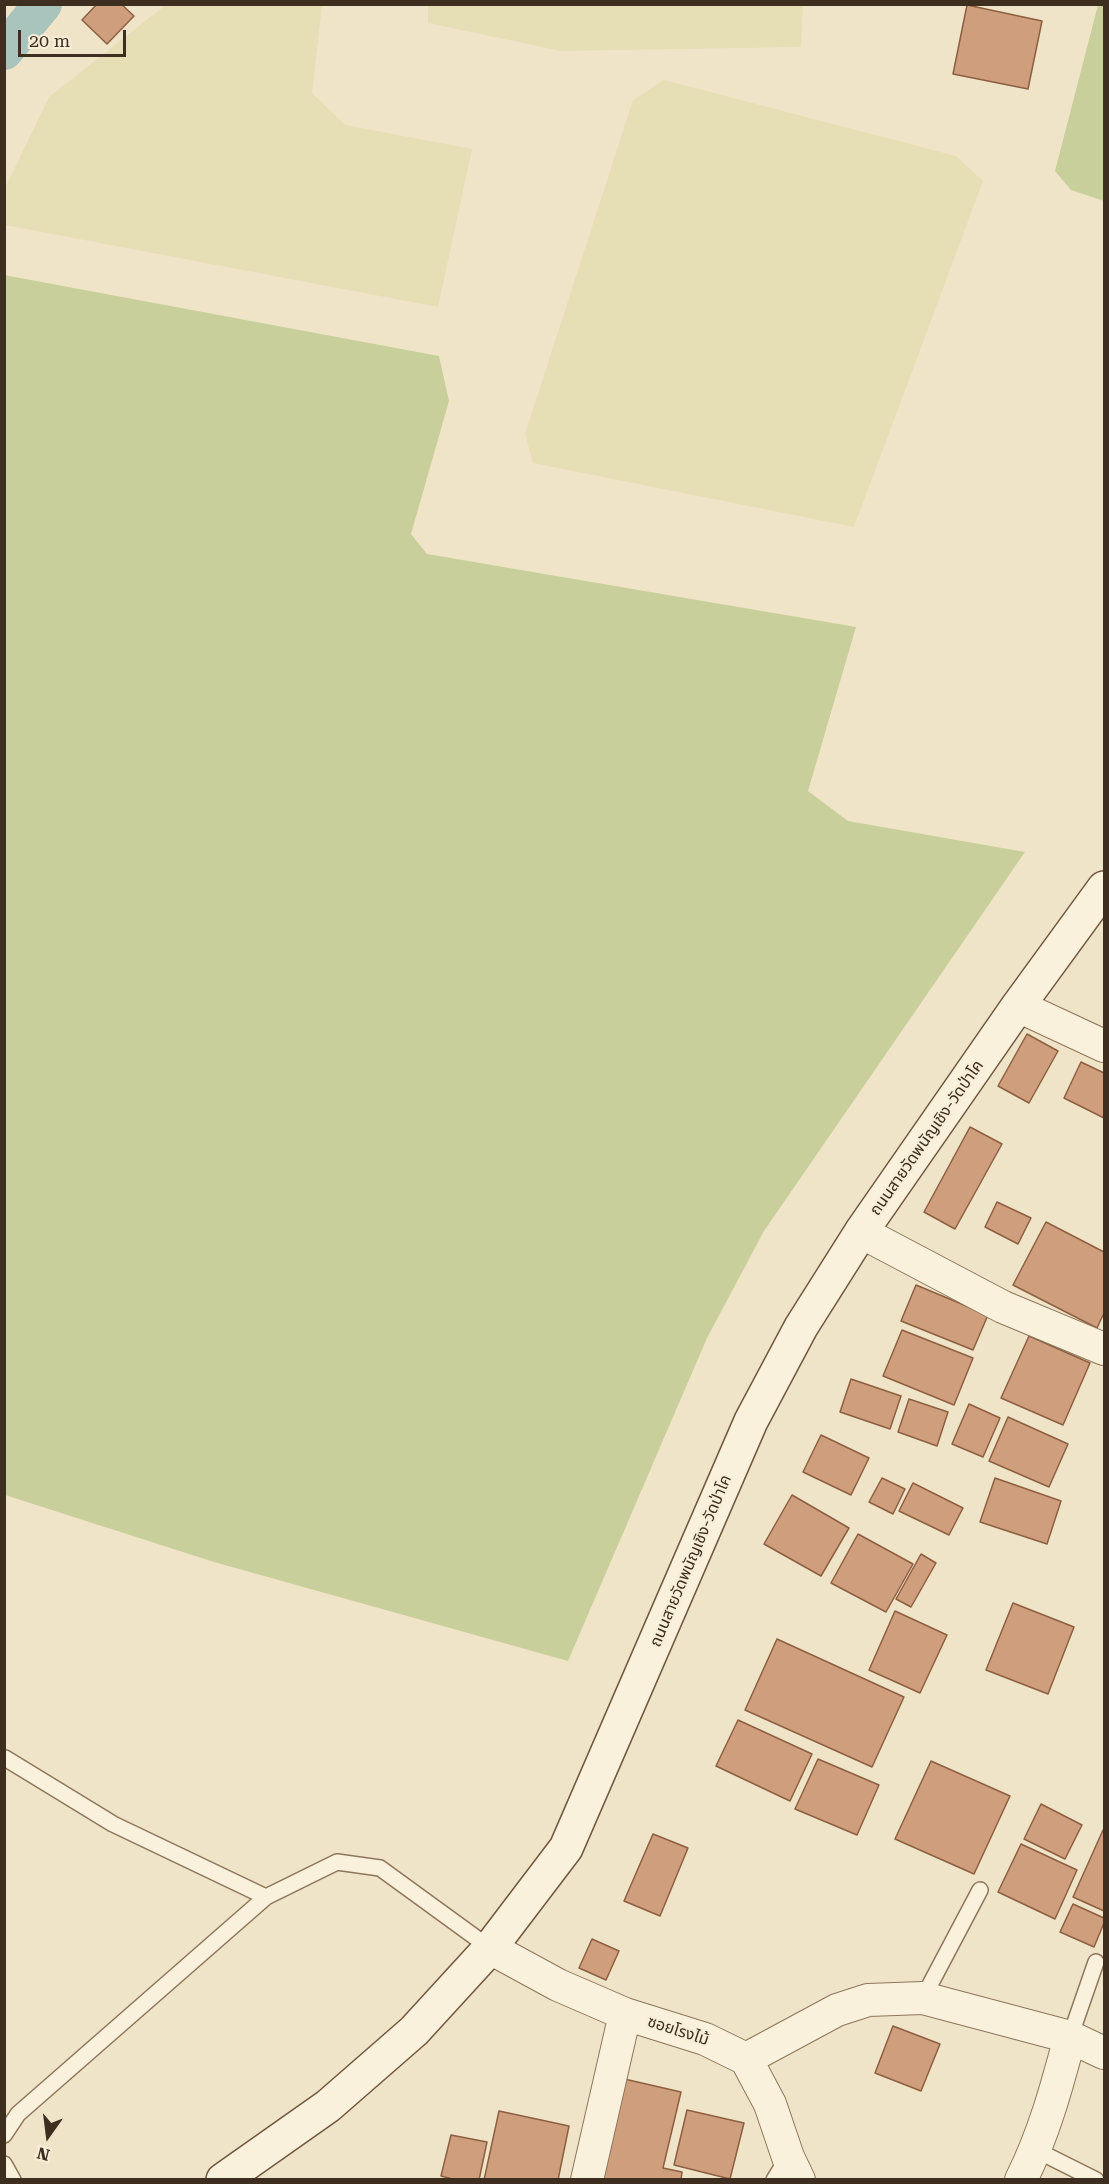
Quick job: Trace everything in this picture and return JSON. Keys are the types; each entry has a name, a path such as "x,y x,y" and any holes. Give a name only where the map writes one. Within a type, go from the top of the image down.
{"main road":[{"name":"ถนนสายวัดพนัญเชิง-วัดป่าโค","path":"224,2180 328,2106 414,2031 490,1948 566,1848 751,1421 801,1327 861,1233 1018,1006 1104,888"}],"street":[{"path":"1018,1006 1104,1046"},
{"path":"861,1233 1003,1307 1104,1349"},
{"name":"ซอยโรงไม้","path":"490,1948 558,1985 625,2014 705,2039 746,2059"},
{"path":"787,2172 770,2104 746,2059 837,2010 868,2000 923,1998 1070,2037 1104,2054"},
{"path":"587,2180 625,2014"},
{"path":"1021,2180 1036,2150 1051,2109 1070,2037"}],"lane":[{"path":"5,1758 113,1824 266,1897"},
{"path":"4,2135 18,2114 266,1897 337,1862 380,1868 490,1948"},
{"path":"923,1998 980,1890"},
{"path":"1070,2037 1096,1962"},
{"path":"1036,2150 1096,2180"},
{"path":"4,2164 13,2180"}],"shaded area":[{"path":"167,4 322,5 312,93 345,125 472,149 438,307 5,225 5,188 49,97"},
{"path":"428,5 803,5 801,47 561,51 428,23"},
{"path":"664,80 956,156 983,181 854,527 533,463 525,434 633,100"}],"green space":[{"path":"1098,5 1104,5 1104,201 1071,190 1055,171"},
{"path":"4,275 439,356 449,401 411,534 427,554 856,627 808,791 848,821 1025,852 764,1231 707,1338 568,1661 214,1562 5,1495"}],"building":[{"path":"97,4 121,4 134,16 107,44 82,20"},
{"path":"967,5 1042,21 1028,89 953,74"},
{"path":"1027,1034 1058,1051 1029,1103 998,1086"},
{"path":"1081,1062 1104,1073 1104,1118 1064,1098"},
{"path":"970,1127 1002,1144 955,1229 924,1212"},
{"path":"997,1202 1031,1218 1018,1244 985,1227"},
{"path":"1046,1222 1104,1252 1104,1313 1097,1328 1013,1285"},
{"path":"916,1285 988,1315 973,1350 901,1321"},
{"path":"902,1330 973,1358 954,1405 883,1376"},
{"path":"1029,1336 1090,1363 1063,1425 1001,1398"},
{"path":"851,1379 901,1396 890,1429 840,1412"},
{"path":"909,1399 948,1412 937,1446 898,1432"},
{"path":"969,1404 1000,1418 983,1457 952,1444"},
{"path":"1008,1417 1068,1444 1049,1487 989,1461"},
{"path":"821,1435 869,1458 851,1495 803,1472"},
{"path":"882,1478 905,1489 893,1514 869,1502"},
{"path":"995,1478 1061,1501 1047,1544 980,1522"},
{"path":"913,1483 963,1508 949,1535 899,1511"},
{"path":"792,1495 849,1528 821,1576 764,1544"},
{"path":"858,1534 913,1564 886,1612 831,1583"},
{"path":"921,1554 936,1563 911,1607 896,1599"},
{"path":"1013,1603 1074,1627 1048,1694 986,1670"},
{"path":"895,1611 947,1635 920,1693 869,1670"},
{"path":"777,1639 904,1697 872,1767 745,1710"},
{"path":"738,1720 812,1754 790,1801 716,1766"},
{"path":"818,1759 879,1785 857,1835 795,1809"},
{"path":"931,1761 1010,1796 974,1874 895,1839"},
{"path":"1041,1804 1082,1825 1065,1859 1024,1839"},
{"path":"1104,1831 1104,1911 1073,1897"},
{"path":"653,1834 688,1848 660,1916 624,1901"},
{"path":"1021,1844 1077,1870 1055,1919 998,1892"},
{"path":"1073,1904 1104,1918 1094,1947 1060,1932"},
{"path":"592,1939 619,1951 606,1980 579,1968"},
{"path":"893,2026 940,2044 921,2091 875,2073"},
{"path":"620,2078 681,2092 663,2168 682,2172 681,2180 597,2180"},
{"path":"687,2110 744,2123 730,2179 674,2165"},
{"path":"499,2111 569,2126 558,2180 484,2180"},
{"path":"451,2135 487,2142 479,2180 456,2180 441,2176"}],"waterway":[{"path":"4,51 43,4"}]}
